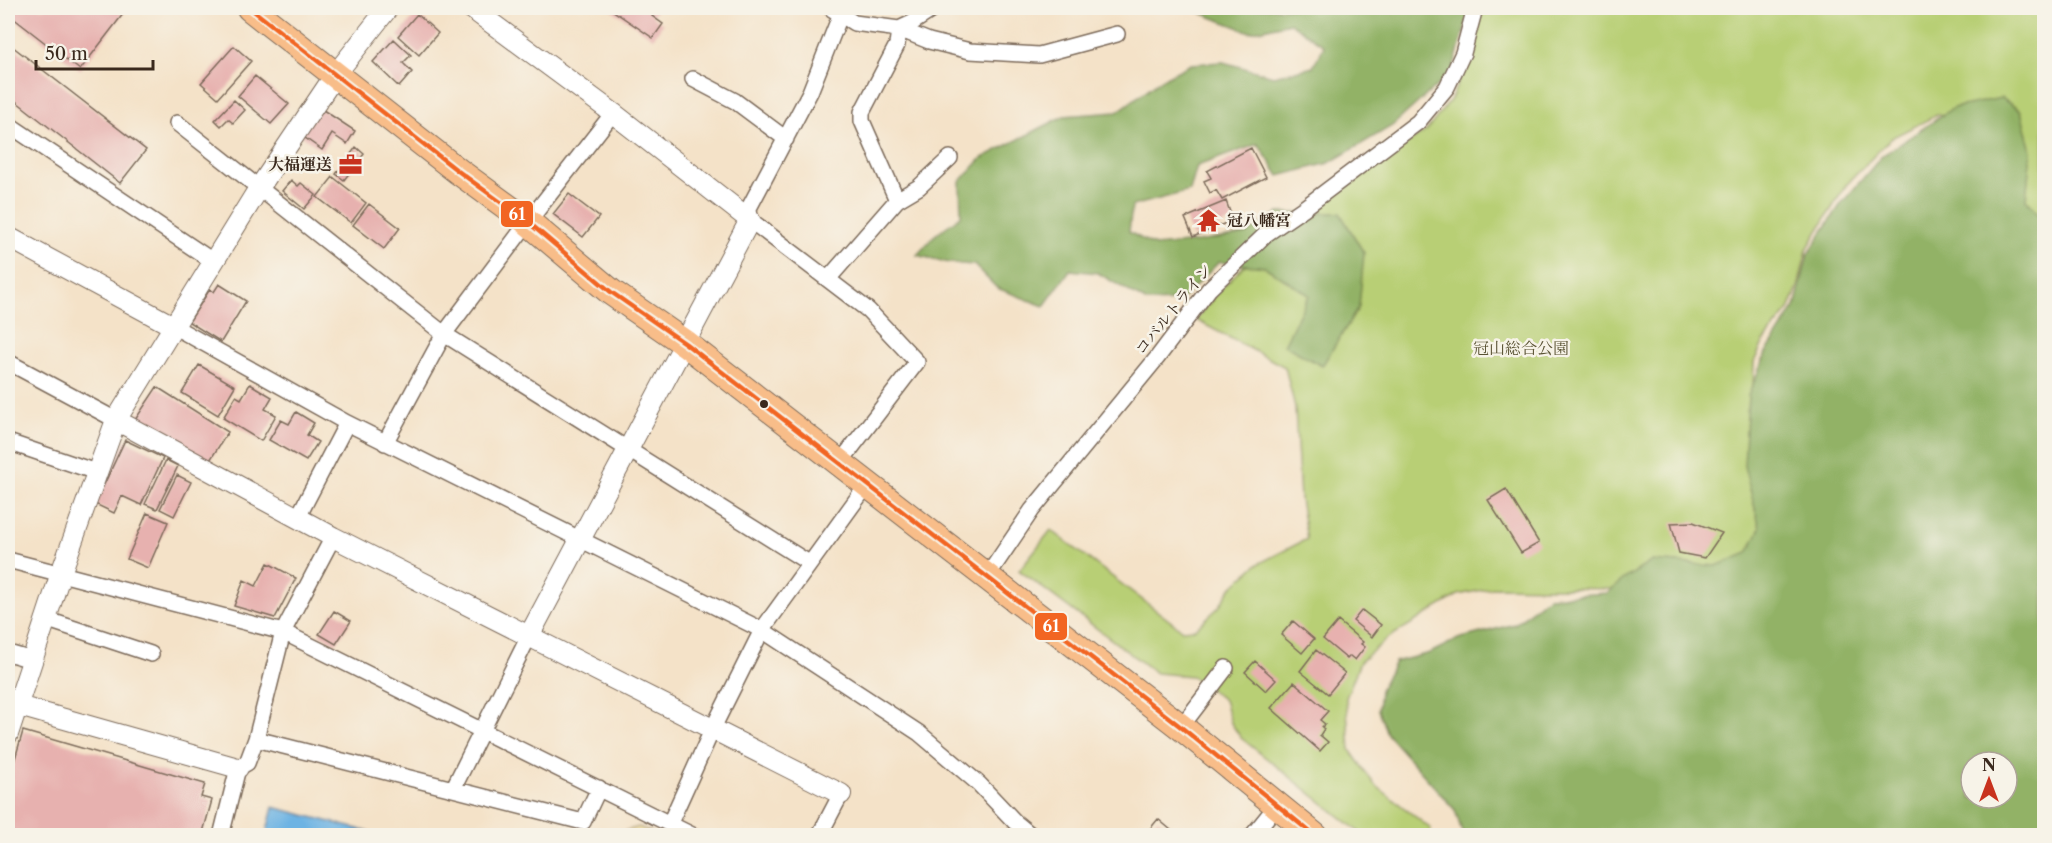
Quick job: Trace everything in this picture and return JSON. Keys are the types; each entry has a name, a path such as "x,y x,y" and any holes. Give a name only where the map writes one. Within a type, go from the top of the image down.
{"highway":[{"path":"250,8 458,171 528,222 611,292 686,344 1181,728 1315,836"}],"street":[{"path":"8,734 12,704 32,660 116,420 259,188 335,75 388,8"},
{"path":"471,8 613,113 868,310 916,362 839,464"},
{"path":"899,29 912,24 935,8"},
{"name":"コバルトライン","path":"986,578 1032,510 1157,358 1209,289 1266,234 1418,122 1447,87 1463,53 1475,8"},
{"path":"453,789 529,636 686,344 750,219 749,208 810,92 836,10 854,24 899,29 929,41 970,51 1039,55 1117,34"},
{"path":"897,200 862,121 862,112 897,45 899,29"},
{"path":"693,79 735,101 786,139"},
{"path":"385,443 444,334 613,113"},
{"path":"177,123 274,202 444,334 809,563"},
{"path":"8,124 214,262"},
{"path":"828,279 897,200 919,187 950,158"},
{"path":"8,237 385,443 762,630 919,733 979,784 1032,836"},
{"path":"8,362 333,537 842,794 819,836"},
{"path":"298,517 347,423"},
{"path":"8,442 96,472"},
{"path":"670,823 762,630 867,486"},
{"path":"12,704 238,768 247,763 256,739 283,632 333,537"},
{"path":"8,560 283,632 694,836"},
{"path":"45,619 151,654"},
{"path":"8,652 32,660"},
{"path":"1181,728 1226,668"},
{"path":"256,739 583,822 599,788"},
{"path":"221,836 238,768"},
{"path":"1252,836 1277,806"}],"green space":[{"path":"1195,8 1471,8 1452,72 1392,126 1329,163 1279,176 1258,144 1197,166 1190,191 1132,206 1129,232 1155,246 1246,234 1278,213 1340,213 1364,253 1359,307 1322,366 1284,345 1309,295 1265,267 1219,262 1180,301 1147,302 1098,273 1070,270 1044,306 997,288 974,265 949,263 917,255 935,235 961,216 960,182 982,158 1064,116 1117,112 1162,79 1191,64 1223,62 1273,76 1313,67 1324,46 1290,23 1250,32 1203,14"},
{"name":"冠山総合公園","path":"1483,8 2044,8 2044,246 1975,115 1937,115 1891,138 1846,185 1807,249 1799,284 1789,310 1765,339 1754,362 1752,417 1777,479 1756,587 1618,589 1497,587 1458,595 1388,638 1360,662 1346,698 1350,750 1374,784 1431,829 1430,835 1363,835 1241,738 1231,723 1224,700 1191,676 1156,673 1019,570 1051,530 1182,630 1195,629 1219,607 1230,589 1256,565 1307,539 1300,499 1295,407 1285,367 1196,320 1214,296 1269,240 1427,130 1451,99 1469,57"},
{"path":"2001,98 2021,111 2031,151 2026,199 2044,220 2044,835 1463,835 1455,810 1387,734 1378,710 1380,690 1395,662 1430,653 1458,639 1515,624 1548,597 1607,593 1652,561 1716,566 1748,553 1760,528 1744,466 1748,396 1766,353 1795,307 1808,254 1841,204 1882,156 1953,108"}],"sand":[{"path":"639,827 657,835 611,835"}],"water":[{"path":"273,807 381,835 266,835"}],"building":[{"path":"8,8 127,9 80,70 8,14"},
{"path":"609,8 658,8 652,16 663,24 653,38"},
{"path":"417,14 438,33 419,55 398,36"},
{"path":"394,39 411,55 403,63 412,72 399,87 373,62"},
{"path":"8,43 146,150 120,183 8,95"},
{"path":"234,46 251,61 218,98 201,83"},
{"path":"255,76 289,104 271,124 238,96"},
{"path":"234,100 245,110 233,123 228,119 221,126 215,120"},
{"path":"320,108 355,131 347,144 332,134 322,150 301,135"},
{"name":"大福運送","path":"356,147 364,154 344,180 336,174"},
{"path":"1251,148 1266,177 1222,200 1216,190 1210,193 1204,181 1211,178 1207,171"},
{"path":"333,177 366,203 351,223 317,197"},
{"path":"291,180 298,186 301,183 316,195 304,209 282,191"},
{"path":"569,194 599,217 583,237 553,214"},
{"path":"1226,201 1233,220 1193,237 1185,218"},
{"path":"369,204 400,228 384,249 353,225"},
{"path":"219,284 246,301 221,342 189,322 210,289 214,292"},
{"path":"199,365 235,386 218,415 182,393"},
{"path":"250,384 272,397 265,409 276,415 261,441 223,418 236,396 241,399"},
{"path":"157,387 228,432 207,465 135,420"},
{"path":"296,412 314,423 307,435 318,442 306,461 269,440 281,420 289,424"},
{"path":"125,440 163,458 141,505 122,496 114,513 95,504"},
{"path":"166,460 178,466 157,509 145,504"},
{"path":"177,475 191,482 174,516 160,509"},
{"path":"1506,489 1539,543 1521,553 1488,500"},
{"path":"147,513 168,522 148,568 127,559"},
{"path":"1693,522 1722,533 1705,558 1679,553 1671,523"},
{"path":"268,563 296,578 275,618 234,606 244,580 256,586"},
{"path":"1362,610 1381,625 1372,637 1353,621"},
{"path":"334,611 351,621 336,644 319,634"},
{"path":"1293,621 1314,639 1302,653 1281,635"},
{"path":"1338,621 1363,642 1361,644 1365,647 1355,660 1350,656 1347,659 1323,639"},
{"path":"1316,650 1345,673 1328,694 1300,671"},
{"path":"1255,661 1276,680 1266,691 1245,672"},
{"path":"1294,682 1328,711 1320,720 1325,724 1320,735 1328,742 1320,751 1271,708"},
{"path":"23,731 205,784 201,797 212,800 202,836 8,836 8,783"},
{"path":"1158,819 1178,836 1144,836"}],"transit line":[{"name":"61","path":"250,8 458,171 528,222 611,292 686,344 1181,727 1315,836"}],"place":[{"name":"大福運送","path":"350,164"},
{"name":"冠八幡宮","path":"1209,220"}]}
